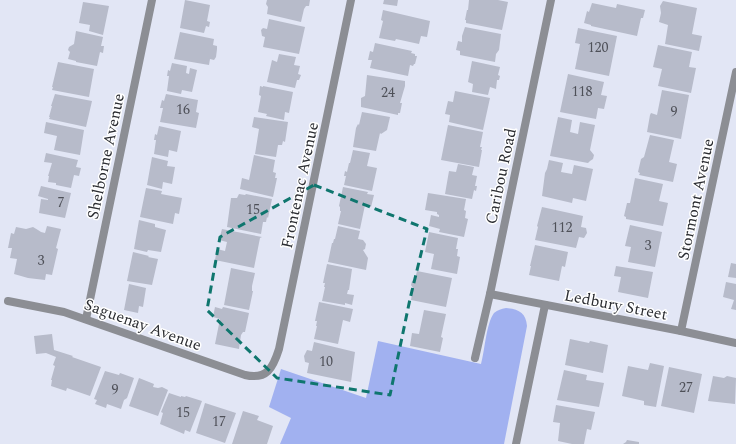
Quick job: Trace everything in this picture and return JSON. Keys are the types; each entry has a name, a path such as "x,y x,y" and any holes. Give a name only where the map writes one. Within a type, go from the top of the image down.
{"street":[{"name":"Shelborne Avenue","path":"86,319 152,0"},
{"name":"Frontenac Avenue","path":"266,373 276,359 279,349 351,0"},
{"name":"Caribou Road","path":"475,358 490,294 551,0"},
{"name":"Stormont Avenue","path":"682,331 736,72"},
{"name":"Ledbury Street","path":"490,294 682,331 736,343"},
{"name":"Saguenay Avenue","path":"8,301 64,312 245,375 254,377 261,376 266,373"},
{"path":"516,444 545,305"}],"highlighted area":[{"path":"314,185 427,229 410,299 390,395 277,378 207,310 220,237"}],"shaded area":[{"path":"506,308 515,309 521,312 525,318 527,326 504,444 280,444 291,418 269,407 281,369 366,398 378,341 481,364 487,330 491,318 495,312"}],"building":[{"path":"185,0 210,5 207,21 210,22 209,27 206,26 204,33 180,28"},
{"path":"267,0 310,0 309,6 306,6 304,9 301,22 267,14"},
{"path":"384,0 398,0 397,6 383,4"},
{"path":"469,0 498,0 508,2 502,30 466,23 465,20"},
{"path":"663,1 697,8 692,34 702,36 699,51 665,44 668,25 659,22 661,13 660,6"},
{"path":"83,2 109,6 103,35 89,31 90,25 79,23"},
{"path":"592,3 616,8 617,4 645,10 643,18 641,18 637,36 591,26 584,23 587,11 589,12"},
{"path":"383,10 430,21 427,37 421,36 419,44 396,39 395,41 379,38 383,21 381,20"},
{"path":"269,19 305,27 299,54 263,47 265,37 262,36 261,30 263,28 267,29"},
{"path":"465,27 501,34 499,50 496,54 495,62 460,55 460,51 456,50 458,41 462,42"},
{"path":"578,28 617,36 609,76 575,69 580,44 575,43"},
{"path":"76,31 103,37 101,46 104,46 103,53 100,52 97,66 68,59 70,52 68,50 69,47 74,44"},
{"path":"180,32 214,39 213,45 217,46 217,49 214,60 210,59 209,65 174,59"},
{"path":"375,43 412,51 411,53 417,56 415,64 413,66 410,65 408,76 370,68 372,60 368,60 370,51 373,52"},
{"path":"658,45 692,52 689,67 696,68 691,93 658,86 662,69 653,67"},
{"path":"279,54 296,57 294,65 300,66 298,74 301,75 299,80 297,80 295,88 267,82 272,60 277,62"},
{"path":"472,61 500,67 498,75 500,76 499,80 497,80 496,89 490,87 488,95 472,92 473,84 468,82"},
{"path":"58,62 94,69 89,97 52,90"},
{"path":"172,63 187,66 186,73 189,74 190,68 197,70 192,92 182,90 181,94 167,91 169,76 167,76 168,70 170,71"},
{"path":"568,74 604,82 601,95 607,96 604,109 598,108 596,119 560,112"},
{"path":"367,75 405,81 400,103 402,103 400,113 398,113 398,115 361,107 361,98 365,96"},
{"path":"260,86 293,92 289,113 285,112 284,120 266,116 267,114 258,112 261,96 259,95"},
{"path":"662,90 689,95 681,139 647,132 651,113 657,115"},
{"path":"455,91 490,98 483,130 449,122 450,115 445,114 448,101 453,102"},
{"path":"55,94 92,101 86,127 49,119"},
{"path":"166,94 198,100 196,112 199,113 196,128 160,122 163,108 160,108 162,100 164,101"},
{"path":"362,112 390,117 387,130 381,134 380,133 376,151 353,147 356,128 358,124 359,125"},
{"path":"254,117 288,122 285,142 283,141 282,145 278,145 276,157 255,154 259,129 252,127"},
{"path":"558,117 572,120 570,132 578,134 580,122 595,125 590,150 594,155 593,159 588,163 550,156"},
{"path":"46,122 84,130 80,155 54,150 57,136 44,133"},
{"path":"448,125 483,132 480,147 482,147 482,150 479,167 441,160"},
{"path":"159,126 181,131 177,152 169,150 168,157 154,154 156,140 154,140 155,134 157,135"},
{"path":"650,135 674,140 669,162 677,164 673,182 639,175 640,173 638,172 641,159 644,157"},
{"path":"353,150 370,153 367,166 377,168 372,191 344,185 346,176 344,176 345,171 347,172"},
{"path":"46,153 78,160 76,167 81,168 79,176 74,175 71,188 48,182 48,176 52,163 44,162"},
{"path":"254,155 275,160 273,172 276,173 275,178 277,178 273,197 240,189 242,178 249,180"},
{"path":"152,157 168,161 167,166 175,167 172,184 163,182 162,189 147,185"},
{"path":"549,160 563,163 561,172 572,174 574,165 593,169 586,201 573,198 572,203 542,196 545,173"},
{"path":"458,164 474,167 472,175 477,176 475,186 477,186 476,191 474,190 472,199 445,194 449,171 456,172"},
{"path":"635,178 663,184 659,201 668,203 663,226 626,219 624,216 627,203 630,203"},
{"path":"41,186 71,193 65,218 39,213 41,199 48,200 38,196"},
{"path":"343,187 368,192 367,194 374,195 371,207 365,205 360,229 338,224 341,211 339,206"},
{"path":"146,188 162,191 161,194 182,198 179,214 175,213 173,224 140,217"},
{"path":"428,193 466,199 464,210 466,211 465,218 468,219 464,237 439,232 440,229 429,226 431,215 439,217 439,215 437,212 425,210"},
{"path":"239,194 272,199 268,218 267,217 266,222 263,222 261,234 227,227 231,198 237,198"},
{"path":"542,207 583,216 581,227 586,228 587,233 584,238 579,237 576,248 535,240"},
{"path":"139,220 155,224 155,227 166,230 161,252 148,250 147,252 134,249"},
{"path":"630,225 662,232 655,267 628,262 631,247 625,246"},
{"path":"47,226 61,229 56,248 58,249 52,275 46,274 45,280 28,278 14,274 17,259 10,258 12,248 8,248 11,233 14,234 16,227 26,229 33,227 45,233"},
{"path":"338,226 360,231 358,239 363,240 366,244 365,249 363,250 368,258 366,270 328,262 332,243 335,239"},
{"path":"222,229 262,237 260,238 254,268 215,260 217,249 225,251 227,242 219,240"},
{"path":"429,232 458,238 456,249 458,249 457,256 460,257 457,274 431,269 434,254 425,252"},
{"path":"535,245 568,252 565,267 562,266 559,281 529,275"},
{"path":"133,252 158,259 152,285 127,281"},
{"path":"731,263 736,264 736,278 728,277"},
{"path":"327,264 352,269 347,294 354,295 352,305 322,301 325,287 325,283 323,283"},
{"path":"616,266 653,272 648,298 618,292 621,277 614,276"},
{"path":"231,268 255,273 249,310 224,305"},
{"path":"417,271 452,278 446,307 411,300 413,288 411,285 412,281 415,279"},
{"path":"726,282 736,284 736,310 731,309 734,300 723,297"},
{"path":"129,284 146,288 143,307 139,306 138,313 124,310"},
{"path":"319,302 353,309 350,322 343,320 338,344 314,339 317,326 317,321 315,321"},
{"path":"215,307 222,309 223,307 249,313 245,332 241,335 239,349 215,344 220,319 213,317"},
{"path":"424,310 446,314 441,337 443,338 440,352 410,346 412,333 419,334"},
{"path":"52,334 54,350 101,367 90,396 67,388 66,391 51,386 55,366 53,365 56,357 46,353 36,354 34,336"},
{"path":"570,339 608,345 603,373 565,365"},
{"path":"314,342 355,352 351,382 307,373 309,363 305,362 304,356 307,350 312,351"},
{"path":"650,363 664,366 656,407 644,405 644,401 622,396 628,366 648,370"},
{"path":"669,367 702,374 694,413 661,406"},
{"path":"564,370 587,375 586,380 604,383 599,407 557,400"},
{"path":"105,371 119,375 120,373 134,378 127,398 124,400 121,409 107,404 106,408 95,404 97,400 94,399"},
{"path":"713,376 724,378 727,376 736,378 735,404 708,401"},
{"path":"139,378 154,384 153,387 162,387 168,390 158,416 129,406"},
{"path":"169,393 202,401 190,432 185,430 184,434 160,424 163,413 161,412"},
{"path":"205,403 236,413 225,443 196,433"},
{"path":"556,405 595,412 591,430 587,429 584,444 572,444 558,441 560,423 553,422"},
{"path":"243,411 259,416 257,420 273,426 267,444 232,444"},
{"path":"627,440 639,442 639,444 623,444"}]}
